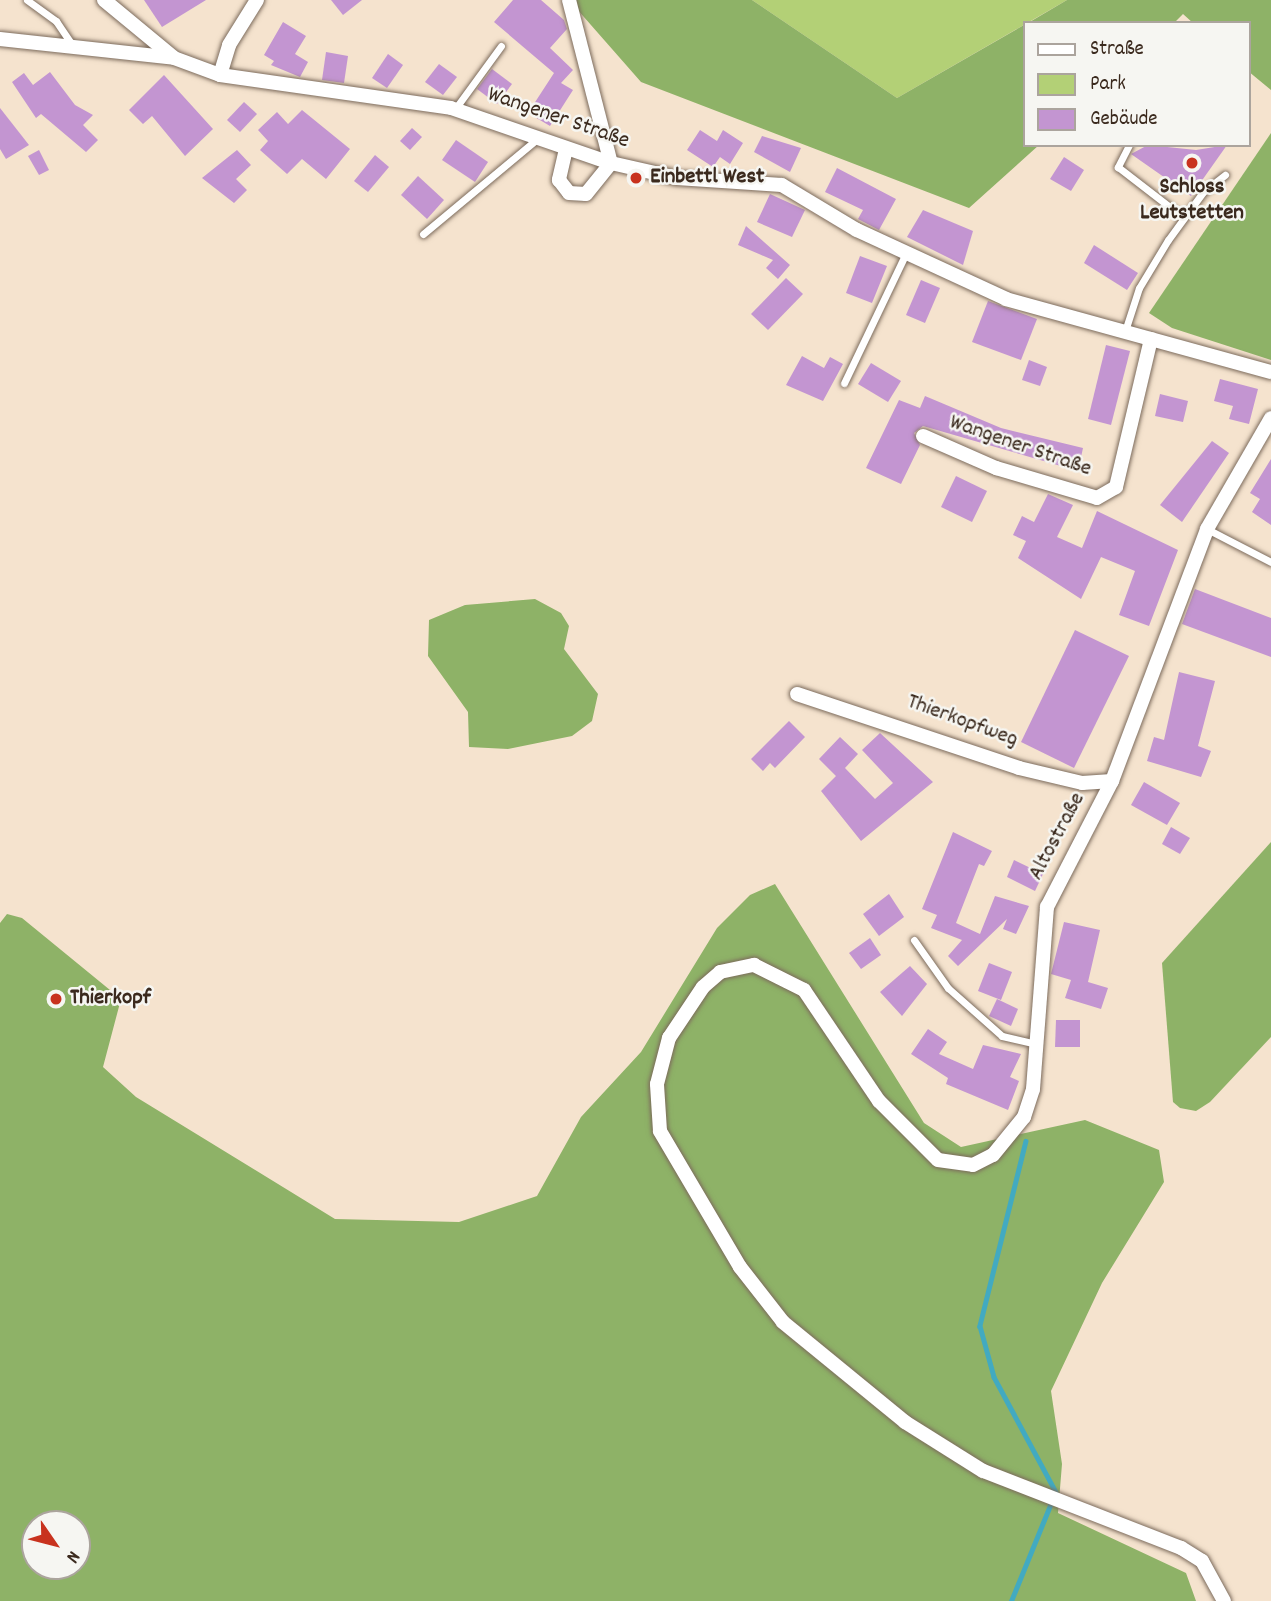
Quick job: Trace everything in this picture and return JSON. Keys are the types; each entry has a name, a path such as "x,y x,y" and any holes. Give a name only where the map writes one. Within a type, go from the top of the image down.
{"street":[{"name":"Wangener Straße","path":"104,0 174,58"},
{"path":"220,75 229,45 257,0"},
{"path":"566,149 559,180 569,193 586,194 611,163 569,0"},
{"name":"Wangener Straße","path":"0,39 174,58 220,75 455,109 611,163 686,179 782,185 906,253 1006,299 1271,372"},
{"name":"Wangener Straße","path":"923,436 996,468 1097,498 1115,487 1151,339"},
{"name":"Altostraße","path":"1224,1601 1202,1561 1181,1548 983,1471 905,1422 783,1322 740,1267 660,1130 657,1084 669,1038 702,986 720,972 754,965 804,990 879,1101 938,1160 973,1165 993,1155 1024,1117 1038,1044 1047,907 1112,781 1207,529 1271,418"},
{"name":"Thierkopfweg","path":"797,694 1019,768 1082,783 1112,781"}],"lane":[{"path":"27,0 56,20 72,45"},
{"path":"455,109 501,46"},
{"path":"423,234 537,139"},
{"path":"1128,147 1118,167 1184,218"},
{"path":"1125,332 1139,288 1184,218 1225,175"},
{"path":"844,383 906,253"},
{"path":"1207,529 1271,562"},
{"path":"914,940 948,988 1002,1036 1038,1044"}],"green space":[{"path":"569,0 752,0 897,98 1023,26 1023,147 1037,147 969,208 641,82"},
{"path":"752,0 1067,0 1031,21 1023,21 1023,25 897,98"},
{"path":"1067,0 1271,0 1271,90 1250,73 1250,21 1191,21 1183,14 1176,21 1031,21"},
{"path":"1271,133 1271,360 1172,328 1149,313"},
{"path":"535,599 561,613 569,626 564,649 598,694 592,721 572,736 508,749 469,747 468,712 428,656 429,620 465,605"},
{"path":"1271,842 1271,1037 1210,1102 1196,1111 1180,1108 1173,1102 1162,963"},
{"path":"775,884 924,1123 961,1147 1085,1120 1159,1150 1164,1182 1102,1283 1051,1391 1062,1464 1058,1513 1186,1573 1196,1601 0,1601 0,923 7,914 22,918 121,999 103,1067 136,1097 335,1219 459,1222 537,1196 581,1117 641,1052 717,928 750,895"}],"building":[{"path":"144,0 206,0 162,27"},
{"path":"331,0 362,0 343,15"},
{"path":"513,0 541,0 564,20 567,29 550,48 573,70 561,83 573,90 550,126 528,113 554,73 494,22"},
{"path":"283,22 306,36 295,54 308,62 300,77 271,65 274,61 264,55"},
{"path":"326,52 348,56 344,83 322,80"},
{"path":"388,54 403,65 387,88 372,78"},
{"path":"439,64 457,77 443,95 425,82"},
{"path":"492,69 512,84 497,104 477,89"},
{"path":"50,72 75,105 93,115 83,125 98,140 86,152 41,114 36,118 12,82 24,73 33,85"},
{"path":"164,75 213,129 185,156 152,116 143,124 129,110"},
{"path":"244,102 257,114 240,132 227,120"},
{"path":"0,108 29,145 6,159 0,149"},
{"path":"302,110 350,149 326,179 302,159 287,174 260,150 268,141 258,130 277,112 288,124"},
{"path":"412,128 422,137 410,150 400,141"},
{"path":"700,130 717,141 723,130 743,143 730,164 720,157 713,167 687,150"},
{"path":"762,136 801,148 790,172 754,152"},
{"path":"456,140 488,162 475,182 442,160"},
{"path":"1144,147 1196,150 1226,147 1191,196 1131,154"},
{"path":"39,150 49,170 39,175 28,156"},
{"path":"237,150 251,165 236,179 247,190 234,203 202,178"},
{"path":"375,155 389,167 368,192 354,181"},
{"path":"1064,157 1084,170 1071,191 1050,179"},
{"path":"837,168 896,199 879,230 858,219 863,210 825,192"},
{"path":"418,176 444,200 427,219 401,195"},
{"path":"770,194 805,210 792,237 757,222"},
{"path":"923,210 973,231 963,265 907,237"},
{"path":"746,226 790,265 778,279 766,268 773,260 738,245"},
{"path":"1094,245 1138,273 1127,290 1084,263"},
{"path":"860,256 887,266 872,303 846,293"},
{"path":"786,278 803,294 768,330 751,314"},
{"path":"921,280 940,288 925,323 906,315"},
{"path":"988,301 1037,319 1021,360 972,342"},
{"path":"1106,345 1130,351 1111,425 1088,419"},
{"path":"802,356 824,368 830,357 843,364 823,401 786,385"},
{"path":"1029,360 1047,367 1040,386 1022,380"},
{"path":"871,363 901,381 888,402 858,384"},
{"path":"1220,379 1258,389 1249,424 1229,419 1233,406 1214,401"},
{"path":"1160,394 1188,401 1183,422 1155,416"},
{"path":"925,396 1001,428 1083,448 1078,471 923,426 914,433 920,445 901,484 866,468 899,400 920,408"},
{"path":"1212,441 1229,453 1182,522 1160,505"},
{"path":"1271,459 1271,525 1252,512 1260,499 1250,493"},
{"path":"956,476 987,491 972,522 941,507"},
{"path":"1048,494 1073,505 1057,537 1082,548 1097,511 1178,550 1149,626 1119,615 1135,571 1101,557 1081,599 1018,558 1026,541 1013,535 1022,516 1034,522"},
{"path":"1195,589 1271,618 1271,657 1182,624"},
{"path":"1075,630 1129,656 1074,768 1021,742"},
{"path":"1179,672 1215,681 1198,746 1211,751 1201,777 1147,761 1154,737 1164,740"},
{"path":"789,721 805,737 775,768 770,763 763,771 751,759"},
{"path":"880,733 933,782 861,841 821,791 836,776 819,759 840,737 858,754 845,768 875,799 893,783 862,750"},
{"path":"1144,782 1180,803 1167,825 1131,805"},
{"path":"1171,827 1190,838 1180,854 1162,844"},
{"path":"953,832 992,851 984,866 979,864 956,923 980,934 995,896 1029,906 1016,934 1003,929 1007,919 958,966 948,956 962,940 931,928 937,915 922,909"},
{"path":"1014,860 1043,874 1035,891 1007,877"},
{"path":"889,894 904,917 879,936 863,914"},
{"path":"1064,922 1100,930 1088,982 1108,988 1101,1009 1065,998 1071,980 1051,974"},
{"path":"870,938 881,955 861,969 849,953"},
{"path":"989,963 1012,972 1001,1000 978,991"},
{"path":"910,966 927,984 902,1016 880,992"},
{"path":"997,999 1018,1009 1011,1026 989,1016"},
{"path":"1056,1020 1080,1020 1080,1047 1055,1047"},
{"path":"928,1029 947,1042 939,1054 973,1069 983,1045 1021,1054 1010,1077 1019,1081 1008,1110 946,1084 948,1078 911,1054"}],"waterway":[{"path":"1026,1141 980,1326 994,1377 1056,1492"},
{"path":"1011,1601 1051,1503"}],"place":[{"name":"Schloss Leutstetten","path":"1192,163"},
{"name":"Einbettl West","path":"636,178"},
{"name":"Thierkopf","path":"56,999"}]}
